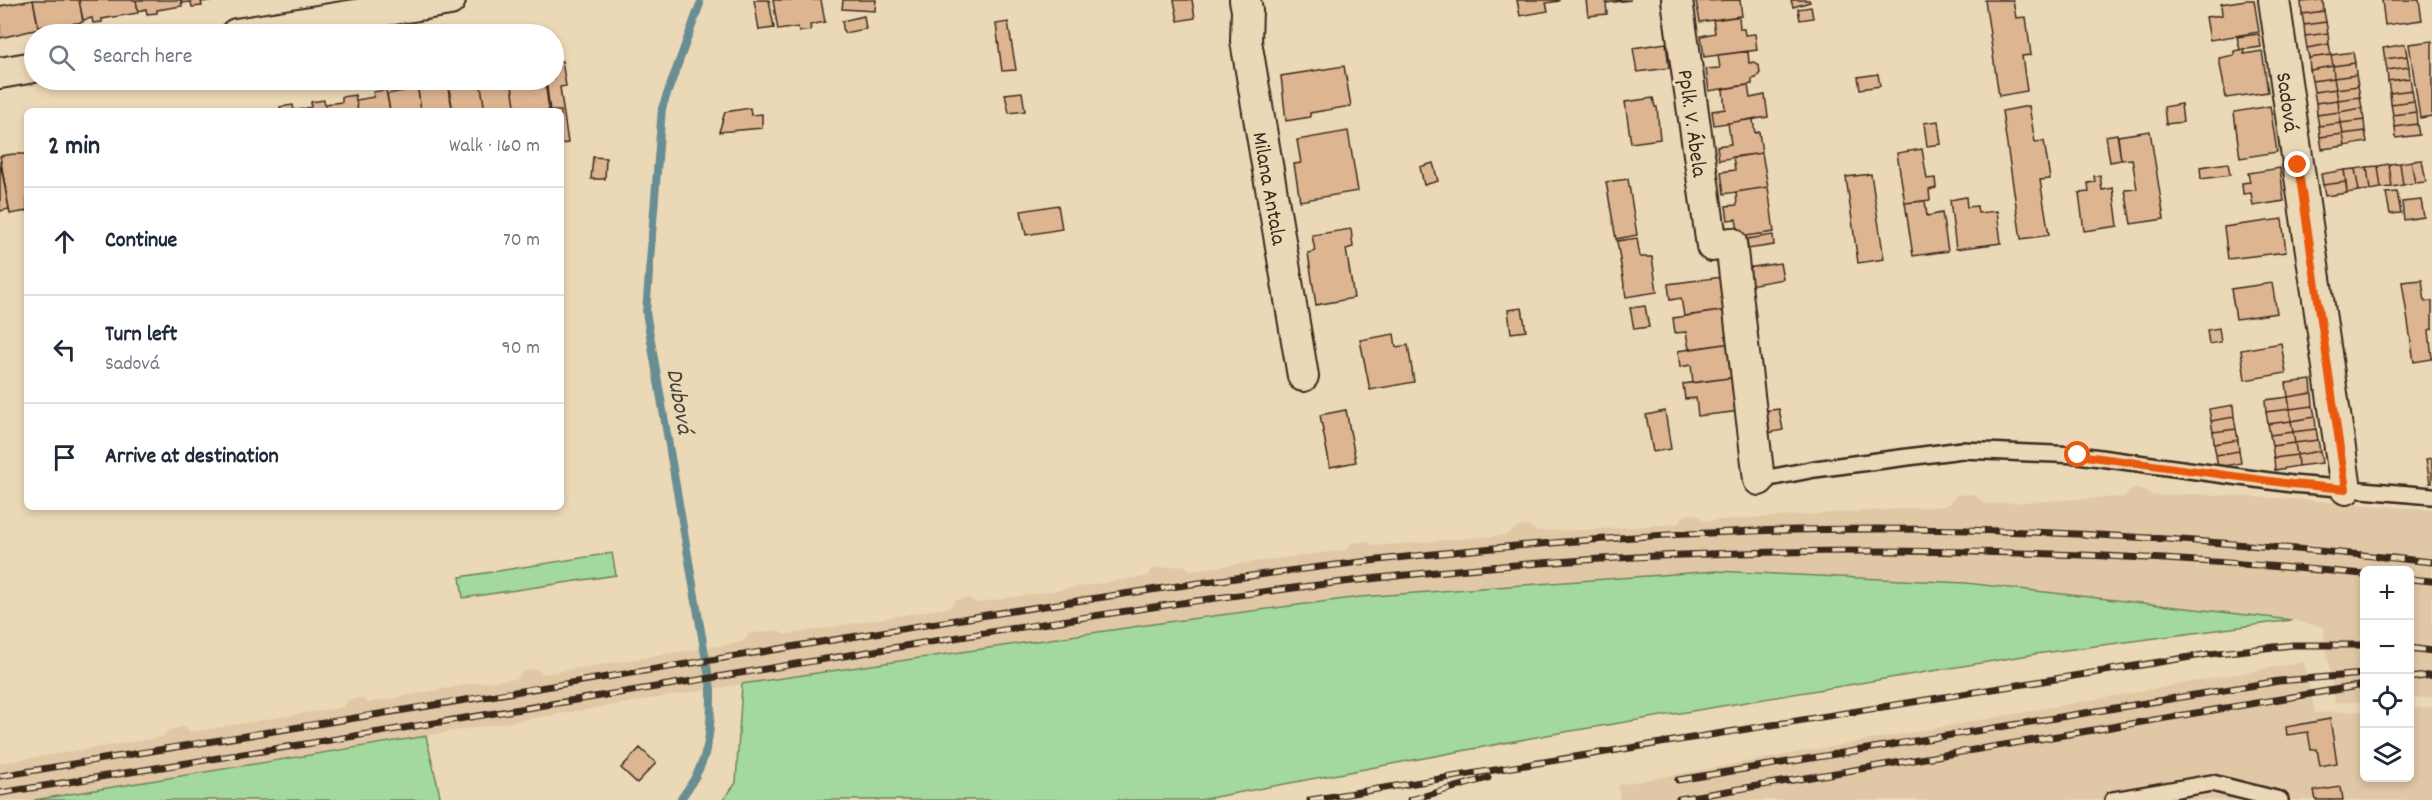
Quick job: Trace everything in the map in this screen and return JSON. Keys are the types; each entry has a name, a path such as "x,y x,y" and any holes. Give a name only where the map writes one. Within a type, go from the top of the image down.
{"street":[{"path":"299,24 450,0"},
{"name":"Milana Antala","path":"1245,0 1247,10 1245,41 1303,376"},
{"name":"Pplk. V. Ábela","path":"1677,0 1712,246 1731,243 1759,480"},
{"name":"Sadová","path":"2274,0 2346,489"},
{"path":"0,73 24,69"}],"lane":[{"path":"1759,480 1815,469 1962,450 2078,455 2292,484 2432,496"},
{"path":"2112,800 2154,796 2212,783 2280,800"}],"shaded area":[{"path":"2133,489 2144,489 2153,496 2192,494 2294,499 2432,510 2432,697 2414,699 2414,566 2360,566 2360,701 2335,703 2323,627 2292,620 1966,583 1716,571 1360,597 1167,622 742,684 34,800 0,800 0,763 163,737 168,730 184,727 191,732 343,707 348,700 361,698 368,703 476,683 516,679 524,671 536,669 543,674 743,642 749,634 777,630 784,635 951,607 956,600 969,598 976,603 1148,576 1152,569 1184,565 1191,570 1346,550 1352,543 1368,541 1374,546 1507,535 1518,527 1530,526 1537,531 1583,530 1677,524 1685,515 1696,514 1705,521 1947,506 1957,495 1973,494 1985,504 2123,497"},
{"path":"2304,662 2315,713 2360,711 2360,782 2414,782 2414,708 2432,707 2432,800 1620,800 1618,785"}],"green space":[{"path":"612,553 616,575 463,598 460,577"},
{"path":"1716,571 1966,583 2292,620 2035,654 1547,735 1199,800 723,800 736,783 742,684 1167,622 1360,597"},
{"path":"426,736 441,800 34,800"}],"building":[{"path":"33,0 79,0 83,22 37,24"},
{"path":"33,0 38,24 24,24 24,32 0,38 0,6"},
{"path":"79,0 136,0 138,13 102,19 102,22 93,23 92,18 83,20"},
{"path":"136,0 181,0 182,6 147,14 146,9 138,11"},
{"path":"181,0 216,0 201,2 202,6 192,7 191,2 182,3"},
{"path":"754,0 769,0 774,28 759,30"},
{"path":"773,0 821,0 825,22 810,25 811,30 799,32 798,27 778,30"},
{"path":"843,0 876,0 875,11 842,9"},
{"path":"1174,0 1192,0 1195,18 1178,21"},
{"path":"1517,0 1559,1 1546,3 1548,11 1520,16"},
{"path":"1586,0 1631,0 1606,3 1607,14 1588,16"},
{"path":"1740,0 1742,16 1700,22 1696,1"},
{"path":"1791,0 1809,0 1810,2 1793,7"},
{"path":"1985,0 2013,0 2016,18 2026,17 2031,55 2022,56 2027,91 1999,96"},
{"path":"2254,0 2259,32 2210,40 2206,17 2222,15 2221,4"},
{"path":"2323,0 2324,11 2302,14 2301,2"},
{"path":"2382,0 2419,0 2422,20 2385,25"},
{"path":"1811,7 1813,18 1800,20 1798,9"},
{"path":"2324,11 2326,22 2304,25 2302,14"},
{"path":"864,16 866,29 844,33 842,21"},
{"path":"1739,16 1740,29 1744,29 1745,35 1755,34 1757,50 1704,57 1701,36 1715,33 1713,20"},
{"path":"1008,22 1016,70 1002,71 996,24"},
{"path":"2326,22 2328,33 2305,36 2304,25"},
{"path":"2328,33 2329,44 2307,48 2305,36"},
{"path":"2259,34 2261,47 2240,50 2237,37"},
{"path":"2432,41 2432,116 2420,118 2409,44"},
{"path":"1666,43 1669,68 1637,72 1633,48"},
{"path":"2329,44 2331,55 2309,58 2307,48"},
{"path":"2405,44 2407,56 2385,59 2383,48"},
{"path":"2244,49 2244,54 2262,51 2268,92 2226,98 2219,58 2234,55 2234,51"},
{"path":"1748,51 1749,63 1754,62 1759,66 1760,73 1752,79 1752,84 1709,91 1706,69 1720,68 1718,55"},
{"path":"2353,52 2355,63 2333,66 2331,55"},
{"path":"2331,55 2333,66 2310,70 2309,58"},
{"path":"2407,56 2409,67 2387,70 2385,59"},
{"path":"2355,63 2356,75 2334,78 2333,66"},
{"path":"1344,66 1351,106 1310,113 1310,117 1286,121 1281,76"},
{"path":"2333,66 2334,78 2312,81 2310,70"},
{"path":"2409,67 2410,78 2388,81 2387,70"},
{"path":"1878,74 1880,86 1860,89 1858,77"},
{"path":"2356,75 2358,86 2336,89 2334,78"},
{"path":"2334,78 2336,89 2314,92 2312,81"},
{"path":"2410,78 2412,90 2390,93 2388,81"},
{"path":"1748,85 1750,98 1765,95 1768,117 1714,125 1712,111 1725,109 1723,89"},
{"path":"2358,86 2360,97 2338,100 2336,89"},
{"path":"2336,89 2338,100 2316,103 2314,92"},
{"path":"386,90 389,108 357,108 356,100 374,97 373,92"},
{"path":"418,90 448,90 452,108 421,108"},
{"path":"418,90 421,108 389,108 387,94"},
{"path":"449,90 482,90 485,108 452,108"},
{"path":"482,90 513,90 516,108 485,108"},
{"path":"513,90 546,90 549,108 516,108"},
{"path":"547,90 560,90 563,108 550,108"},
{"path":"2412,90 2414,101 2391,104 2390,93"},
{"path":"1022,92 1025,111 1009,113 1005,94"},
{"path":"355,95 357,108 326,108 325,104 342,102 342,97"},
{"path":"2360,97 2362,108 2339,112 2338,100"},
{"path":"1653,98 1655,107 1657,107 1660,139 1631,143 1625,102"},
{"path":"324,100 325,108 307,108 311,107 311,102"},
{"path":"2338,100 2339,112 2317,115 2316,103"},
{"path":"2414,101 2416,112 2393,115 2391,104"},
{"path":"2181,104 2183,122 2166,124 2164,107"},
{"path":"293,105 294,108 280,108"},
{"path":"2029,106 2035,142 2044,141 2050,179 2040,180 2049,235 2021,239 2002,111"},
{"path":"2270,106 2277,152 2240,158 2234,112"},
{"path":"750,108 751,115 762,114 762,128 719,132 725,112"},
{"path":"2362,108 2364,120 2341,123 2339,112"},
{"path":"2339,112 2341,123 2319,126 2317,115"},
{"path":"2416,112 2417,124 2395,127 2393,115"},
{"path":"564,115 568,143 564,144"},
{"path":"1757,118 1753,120 1755,133 1759,132 1762,153 1719,160 1717,146 1731,144 1728,123"},
{"path":"2364,120 2365,131 2343,134 2341,123"},
{"path":"1938,121 1941,144 1927,146 1924,123"},
{"path":"2341,123 2343,134 2320,137 2319,126"},
{"path":"2417,124 2419,135 2396,138 2395,127"},
{"path":"1348,131 1358,191 1300,201 1294,164 1301,163 1297,140"},
{"path":"2150,131 2164,219 2131,224 2125,190 2137,189 2132,159 2121,160 2118,136"},
{"path":"2365,131 2367,142 2345,146 2343,134"},
{"path":"2117,134 2121,160 2110,162 2106,136"},
{"path":"2343,134 2345,146 2322,149 2320,137"},
{"path":"1922,149 1927,179 1935,178 1936,188 1929,190 1930,200 1905,203 1897,153"},
{"path":"1762,153 1768,187 1724,194 1721,172 1735,170 1733,157"},
{"path":"24,154 24,212 10,214 0,156"},
{"path":"593,157 606,158 605,179 591,179"},
{"path":"2422,160 2426,182 2415,183 2411,161"},
{"path":"0,161 9,209 0,211"},
{"path":"2411,161 2415,183 2403,185 2400,163"},
{"path":"1433,163 1438,181 1424,185 1420,167"},
{"path":"2228,163 2230,175 2201,179 2200,167"},
{"path":"2400,163 2403,185 2392,187 2389,164"},
{"path":"2389,164 2392,187 2381,188 2378,166"},
{"path":"2378,166 2381,188 2370,190 2367,167"},
{"path":"2367,167 2370,190 2359,191 2355,169"},
{"path":"2280,168 2284,201 2253,206 2251,193 2243,194 2242,183 2250,182 2248,173"},
{"path":"2355,169 2359,191 2347,193 2344,170"},
{"path":"2344,170 2346,182 2323,185 2321,174"},
{"path":"1871,174 1884,259 1858,263 1846,177"},
{"path":"2100,175 2102,190 2113,188 2118,226 2084,231 2079,193 2089,192 2088,183 2095,182 2094,176"},
{"path":"1628,179 1637,235 1616,239 1606,182"},
{"path":"2346,182 2347,193 2325,196 2323,185"},
{"path":"1768,187 1774,232 1739,237 1736,219 1728,220 1726,206 1737,205 1736,192"},
{"path":"2397,192 2401,213 2390,214 2386,193"},
{"path":"1966,197 1967,207 1977,206 1978,213 1997,211 2001,243 1956,249 1950,200"},
{"path":"2421,200 2424,217 2404,220 2402,202"},
{"path":"1925,201 1927,216 1942,213 1948,251 1913,256 1905,203"},
{"path":"1058,205 1062,229 1026,235 1021,211"},
{"path":"2282,219 2286,252 2228,259 2224,227"},
{"path":"1351,229 1353,247 1346,249 1354,298 1316,305 1308,253 1315,251 1312,235"},
{"path":"1773,235 1774,245 1748,249 1747,239"},
{"path":"1637,238 1640,257 1652,257 1657,292 1626,297 1617,241"},
{"path":"1780,263 1783,279 1750,285 1747,268"},
{"path":"1722,277 1727,310 1684,316 1681,298 1670,300 1668,284"},
{"path":"2422,280 2425,302 2432,301 2432,329 2429,330 2432,359 2414,362 2402,282"},
{"path":"2272,283 2277,313 2236,319 2231,289"},
{"path":"1645,306 1649,327 1634,329 1630,308"},
{"path":"1522,308 1526,331 1511,333 1508,310"},
{"path":"1727,310 1732,343 1689,349 1686,332 1675,333 1673,318"},
{"path":"2219,328 2221,342 2209,344 2207,330"},
{"path":"1394,334 1396,347 1408,345 1414,382 1370,390 1360,340"},
{"path":"1732,343 1736,377 1693,383 1691,365 1680,367 1678,351"},
{"path":"2281,343 2286,373 2245,380 2241,350"},
{"path":"1736,377 1741,411 1698,416 1696,398 1685,399 1683,384"},
{"path":"2311,380 2312,393 2288,397 2286,383"},
{"path":"2312,393 2313,406 2290,409 2288,397"},
{"path":"2288,397 2290,409 2266,412 2265,400"},
{"path":"2233,405 2234,417 2211,421 2209,409"},
{"path":"2313,406 2315,417 2291,421 2290,409"},
{"path":"1779,409 1783,430 1767,433 1763,411"},
{"path":"2290,409 2291,421 2268,424 2266,412"},
{"path":"1346,410 1356,462 1330,467 1320,415"},
{"path":"1665,411 1671,449 1653,452 1646,415"},
{"path":"2234,417 2236,429 2213,432 2211,421"},
{"path":"2315,417 2316,429 2293,432 2291,421"},
{"path":"2291,421 2293,432 2270,435 2268,424"},
{"path":"2236,429 2238,440 2214,444 2213,432"},
{"path":"2316,429 2318,440 2295,443 2293,432"},
{"path":"2293,432 2295,443 2272,446 2270,435"},
{"path":"2238,440 2239,451 2216,455 2214,444"},
{"path":"2318,440 2320,451 2297,455 2295,443"},
{"path":"2295,443 2297,455 2274,458 2272,446"},
{"path":"2239,451 2241,463 2218,467 2216,455"},
{"path":"2320,451 2322,463 2298,466 2297,455"},
{"path":"2297,455 2298,466 2275,470 2274,458"},
{"path":"2432,458 2432,483 2430,483 2426,459"},
{"path":"2330,719 2337,763 2320,766 2317,749 2311,750 2308,732 2287,735 2286,727"},
{"path":"640,748 656,763 637,783 621,768"},
{"path":"2341,787 2343,800 2316,800 2314,791"}],"waterway":[{"name":"Dubová","path":"680,800 698,773 707,748 711,689 646,312 662,108 700,4"}],"railway":[{"path":"0,776 1111,596 1358,562 1482,549 1731,532 1907,529 2170,539 2432,562"},
{"path":"0,793 1099,615 1313,586 1527,564 1736,553 1946,551 2155,559 2360,574"},
{"path":"2414,579 2432,581"},
{"path":"1310,800 2209,654 2293,645 2360,645"},
{"path":"2414,649 2432,651"},
{"path":"1678,780 2279,681 2360,674"},
{"path":"2414,677 2432,675"},
{"path":"1679,799 2360,686"},
{"path":"1410,800 1488,778"}],"route":[{"path":"2078,455 2292,484 2346,489 2298,165"}]}
